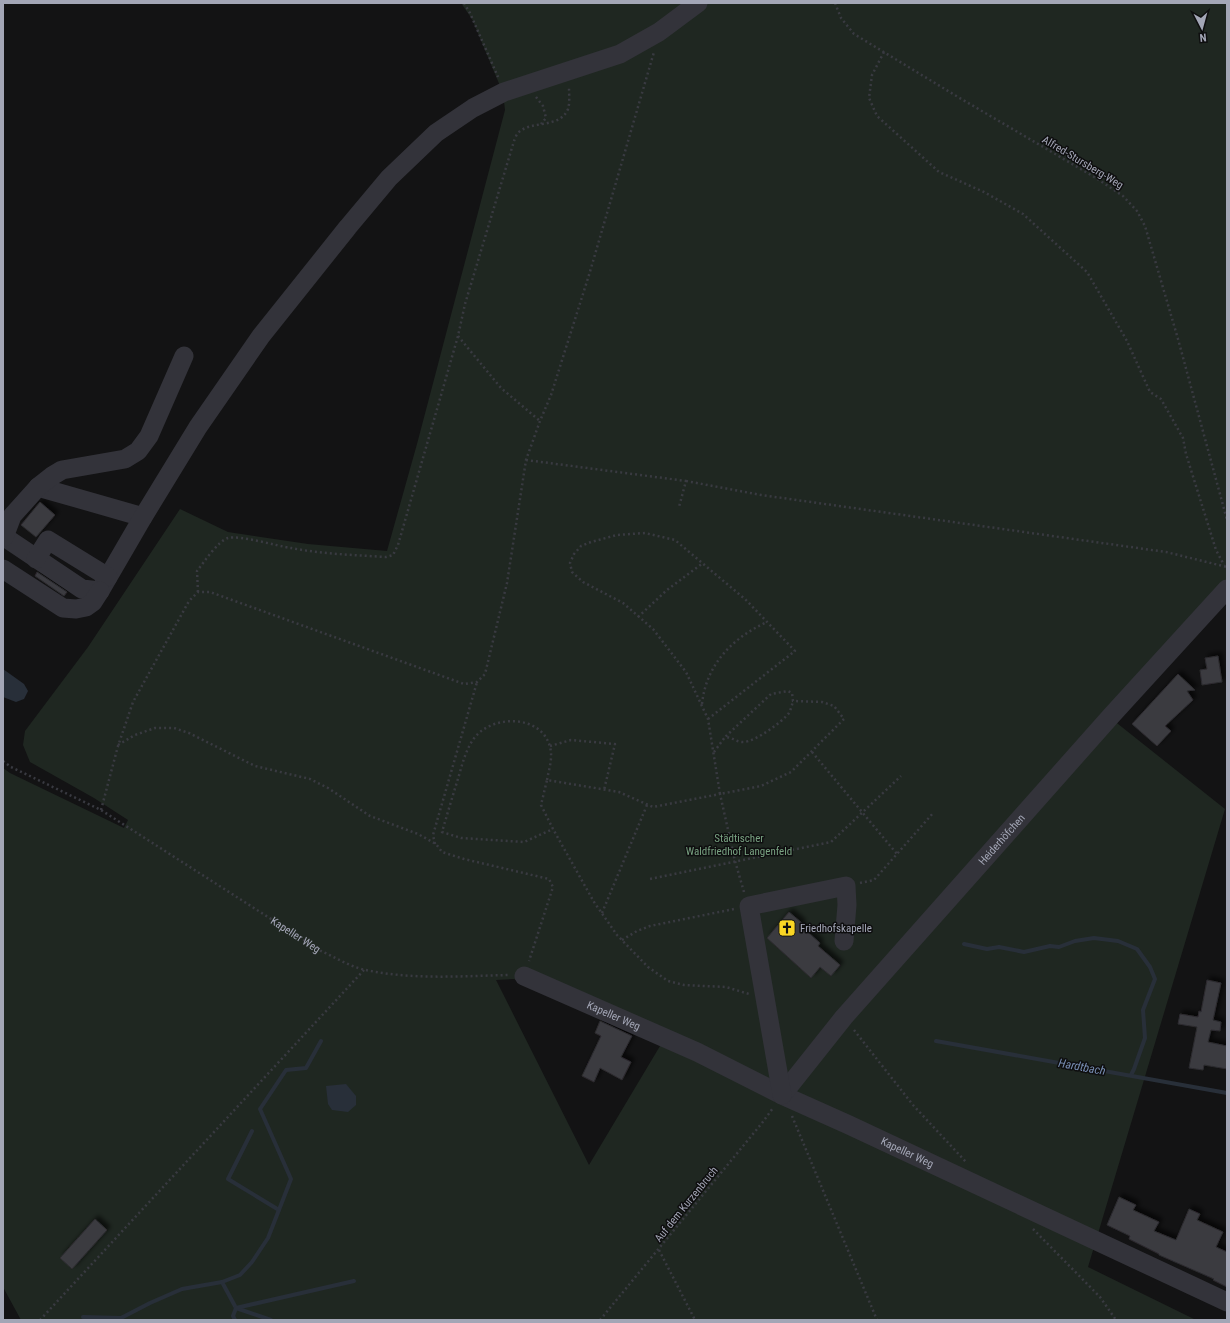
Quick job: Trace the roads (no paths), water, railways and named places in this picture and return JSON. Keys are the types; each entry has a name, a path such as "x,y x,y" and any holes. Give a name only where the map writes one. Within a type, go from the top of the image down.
{"street":[{"path":"3,569 63,608 76,609 86,607 93,602 142,517 198,427 261,336 389,178 436,133 473,108 504,92 620,54 659,32 698,3"},
{"path":"104,584 48,540 36,559 4,537 12,516 38,487 52,476 62,470 125,459 138,451 149,436 184,356"},
{"path":"38,487 142,517"},
{"name":"Heiderhöfchen","path":"782,1095 844,1017 1096,733 1227,589"},
{"path":"782,1095 748,906 846,886 847,905 844,941"},
{"name":"Kapeller Weg","path":"524,976 697,1052 782,1095 1227,1302"}],"waterway":[{"path":"964,944 987,949 999,947 1024,952 1050,946 1059,947 1075,941 1094,938 1118,941 1137,949 1150,967 1155,979 1143,1010 1145,1038 1131,1075"},
{"path":"83,1317 121,1318 182,1289 222,1282 240,1275 252,1262 268,1238 291,1179 260,1109 286,1070 306,1068 321,1041"},
{"name":"Hardtbach","path":"936,1041 1227,1093"},
{"path":"252,1131 228,1179 279,1210"},
{"path":"235,1320 233,1316 236,1308 354,1281"},
{"path":"222,1282 236,1308 271,1320"}],"place":[{"name":"Friedhofskapelle","path":"787,928"}],"park label":[{"name":"Städtischer Waldfriedhof Langenfeld","path":"739,844"}]}
